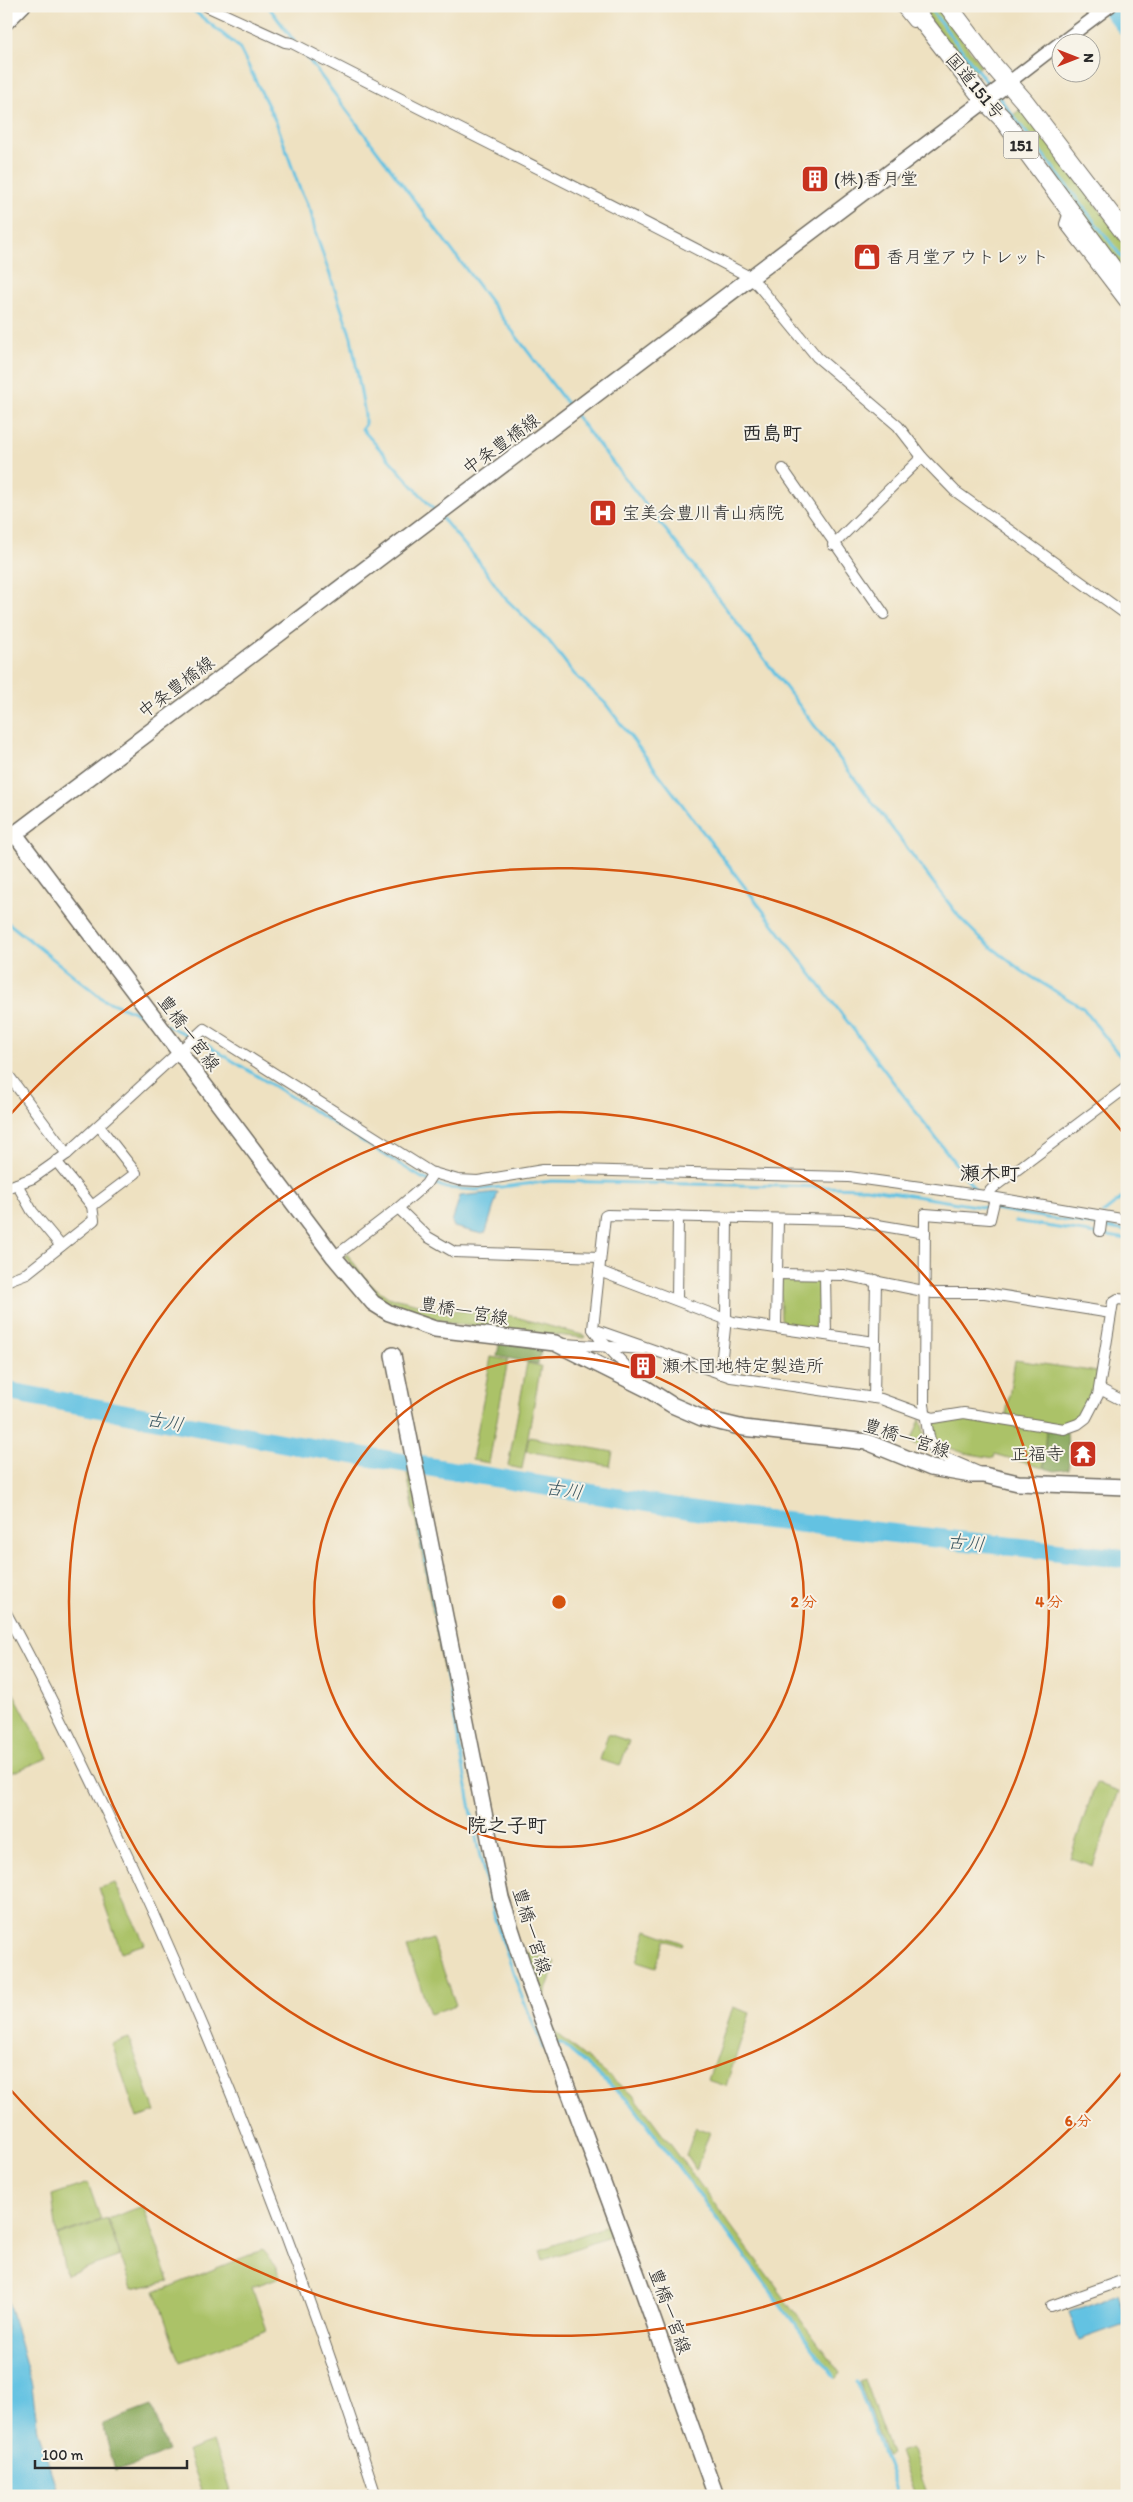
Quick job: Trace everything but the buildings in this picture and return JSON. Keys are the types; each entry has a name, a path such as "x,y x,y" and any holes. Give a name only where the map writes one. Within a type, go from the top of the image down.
{"highway":[{"name":"国道151号","path":"911,6 930,31 996,92 1025,102 1127,236"},
{"name":"国道151号","path":"948,6 996,92 1002,118 1069,212 1127,288"}],"main road":[{"name":"中条豊橋線","path":"9,833 574,413 996,92"},
{"name":"豊橋一宮線","path":"9,833 155,1021 184,1047 334,1257 369,1300 388,1313 435,1329 555,1343 647,1389 683,1411 728,1425 793,1435 867,1442 930,1468 971,1475 984,1475 1018,1483 1127,1487"},
{"name":"豊橋一宮線","path":"394,1355 501,1898 529,1984 716,2496"}],"street":[{"path":"6,24 24,6"},
{"path":"206,6 311,53 751,278 817,357 898,426 922,457 956,491 1127,615"},
{"path":"900,6 918,30 930,31"},
{"path":"1076,32 1107,9"},
{"path":"996,92 1050,51"},
{"path":"1068,158 1079,160 1127,223"},
{"path":"1069,212 1065,224 1127,305"},
{"path":"834,545 922,457"},
{"path":"782,470 884,614"},
{"path":"6,1188 33,1178 67,1154 204,1030 430,1178"},
{"path":"6,1072 67,1154"},
{"path":"984,1475 937,1454 933,1450 926,1416 925,1209 988,1219 992,1218 988,1201 994,1187 1127,1087"},
{"path":"92,1206 136,1172 100,1126"},
{"path":"6,1281 27,1272 94,1220 92,1206 56,1161"},
{"path":"334,1257 398,1208 430,1178 439,1173 448,1178 465,1180 478,1180 543,1170 849,1177 988,1201 1127,1220"},
{"path":"17,1184 32,1211 61,1246"},
{"path":"398,1208 428,1237 454,1252 600,1257"},
{"path":"647,1389 610,1347 600,1339 593,1328 605,1216 607,1214 778,1220 848,1220 925,1233"},
{"path":"677,1300 678,1216"},
{"path":"720,1374 726,1319 726,1218"},
{"path":"1100,1231 1102,1218"},
{"path":"776,1327 778,1220"},
{"path":"599,1271 726,1319 874,1342"},
{"path":"777,1274 844,1275 933,1293 985,1293 1111,1313"},
{"path":"825,1274 826,1335"},
{"path":"874,1398 876,1280"},
{"path":"593,1328 720,1374 874,1398 933,1418 964,1413 1064,1429 1078,1424 1086,1418 1100,1389 1111,1313 1115,1300 1127,1300"},
{"path":"555,1343 651,1348"},
{"path":"1100,1389 1127,1404"},
{"path":"6,1613 42,1679 161,1925 238,2107 296,2257 376,2496"},
{"path":"1051,2306 1127,2279"}],"green space":[{"path":"920,6 938,6 981,66 971,74"},
{"path":"1022,108 1127,246 1127,279 1080,217 1047,160 1012,116"},
{"path":"347,1254 370,1284 388,1297 441,1309 512,1316 586,1336 585,1338 463,1325 425,1318 386,1307 344,1256"},
{"path":"786,1278 816,1278 822,1285 823,1324 816,1329 785,1325 781,1318 780,1283"},
{"path":"500,1339 543,1343 538,1364 497,1356"},
{"path":"491,1357 508,1360 489,1463 472,1460"},
{"path":"1015,1360 1098,1372 1089,1405 1079,1419 1072,1423 1058,1425 1006,1415"},
{"path":"527,1363 541,1366 522,1469 508,1466"},
{"path":"960,1417 1046,1430 1043,1468 995,1454 994,1458 964,1453 944,1446 942,1451 938,1449 932,1425 935,1422"},
{"path":"920,1419 921,1421 929,1450 911,1442"},
{"path":"1046,1430 1067,1432 1069,1469 1055,1471 1044,1468"},
{"path":"529,1437 613,1452 610,1466 526,1451"},
{"path":"407,1473 412,1474 449,1669 444,1673"},
{"path":"6,1679 48,1758 6,1775"},
{"path":"608,1734 629,1741 620,1766 600,1760"},
{"path":"1096,1783 1119,1791 1093,1866 1070,1858"},
{"path":"115,1883 145,1944 121,1952 99,1888"},
{"path":"647,1930 683,1943 682,1946 665,1940 656,1967 637,1961"},
{"path":"432,1939 456,2005 430,2014 407,1948"},
{"path":"523,1951 556,1962 541,2005"},
{"path":"733,2007 750,2013 726,2086 708,2080"},
{"path":"552,2030 636,2098 840,2373 836,2379 631,2102 561,2043 557,2044"},
{"path":"129,2038 155,2112 137,2118 112,2044"},
{"path":"696,2127 710,2132 696,2170 686,2155"},
{"path":"88,2183 101,2220 57,2235 52,2195"},
{"path":"143,2206 169,2281 132,2289 108,2219"},
{"path":"107,2219 120,2256 66,2275 57,2236"},
{"path":"610,2225 614,2235 543,2260 540,2250"},
{"path":"262,2250 275,2265 280,2277 252,2287 267,2330 180,2362 155,2290 164,2289"},
{"path":"864,2379 891,2454 886,2456 859,2381"},
{"path":"151,2406 168,2452 115,2471 103,2424"},
{"path":"213,2442 232,2496 187,2496 201,2491 187,2451"},
{"path":"911,2448 928,2496 915,2496 899,2452"}],"water":[{"path":"498,1192 486,1232 482,1234 454,1227 452,1222 460,1196"},
{"path":"6,2294 32,2386 38,2431 59,2496 6,2496"},
{"path":"1118,2294 1127,2323 1079,2340 1069,2312"}],"waterway":[{"path":"188,6 239,47 277,124 299,187 311,212 315,231 351,337 365,415 365,425 362,429 435,511"},
{"path":"268,6 294,41"},
{"path":"928,6 992,89"},
{"path":"1109,6 1127,28"},
{"path":"303,52 571,409"},
{"path":"998,96 1127,264"},
{"path":"576,416 687,557 960,918 980,938 1022,971 1083,1008 1127,1065"},
{"path":"441,517 480,563 504,597 549,641 574,674 605,703 977,1192"},
{"path":"6,921 104,1000 147,1017"},
{"path":"166,1025 204,1043 422,1178 446,1188 476,1190 552,1181 866,1188 1127,1231"},
{"path":"1103,1213 1127,1194"},
{"path":"1015,1221 1127,1239"},
{"name":"古川","path":"6,1391 289,1444 717,1514 1127,1559"},
{"path":"418,1518 478,1848 495,1919 520,1992 543,2047 546,2046"},
{"path":"557,2044 561,2043 631,2103 834,2377"},
{"path":"857,2382 898,2496"}],"place":[{"name":"(株)香月堂","path":"815,179"},
{"name":"香月堂アウトレット","path":"867,257"},
{"name":"宝美会豊川青山病院","path":"603,513"},
{"name":"瀬木団地特定製造所","path":"643,1366"},
{"name":"正福寺","path":"1083,1454"}],"district":[{"name":"西島町","path":"772,433"},
{"name":"瀬木町","path":"990,1173"},
{"name":"院之子町","path":"507,1825"}]}
